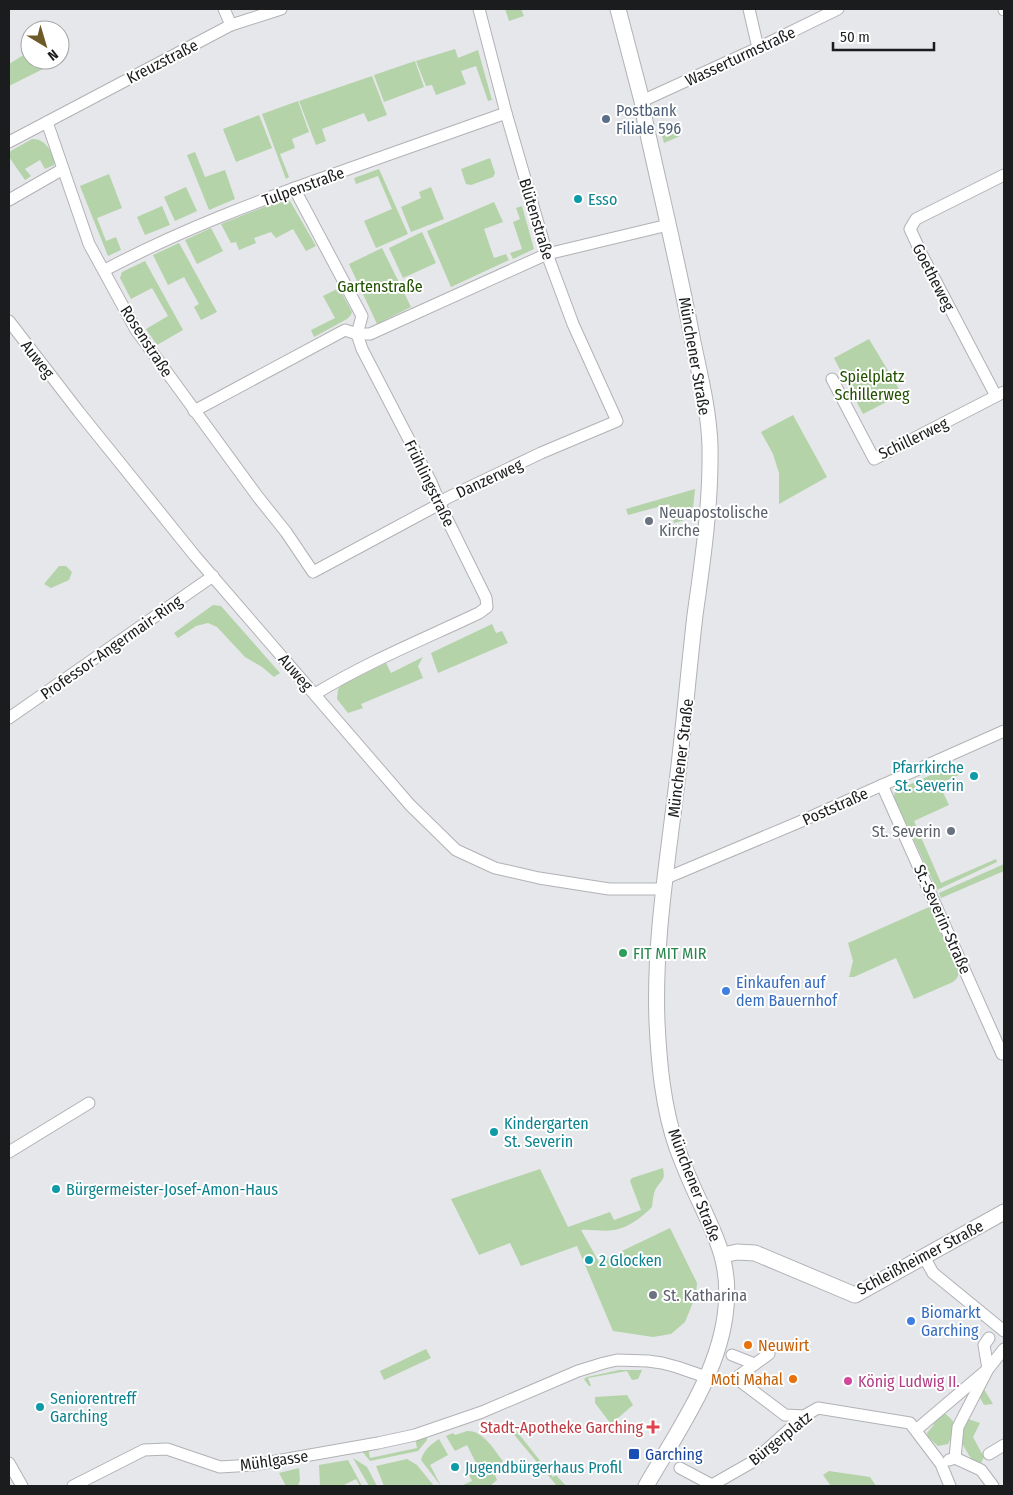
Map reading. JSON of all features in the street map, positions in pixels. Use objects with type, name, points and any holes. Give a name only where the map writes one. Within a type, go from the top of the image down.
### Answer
[{"type":"street","points":[[224,9],[231,25]]},
{"type":"street","name":"Kreuzstraße","points":[[47,122],[231,25],[281,9]]},
{"type":"street","name":"Blütenstraße","points":[[479,9],[506,113],[547,254],[573,324],[618,420]]},
{"type":"street","name":"Münchener Straße","points":[[618,9],[642,101],[687,307],[705,403],[710,444],[709,502],[664,884],[657,961],[657,1010],[661,1078],[676,1143],[691,1183],[723,1255],[727,1290],[725,1318],[719,1342],[706,1377],[682,1424],[646,1486]]},
{"type":"street","points":[[749,9],[758,48]]},
{"type":"street","name":"Wasserturmstraße","points":[[642,101],[838,9]]},
{"type":"street","name":"Tulpenstraße","points":[[105,270],[146,249],[207,222],[294,188],[506,113]]},
{"type":"street","points":[[9,142],[47,122]]},
{"type":"street","name":"Rosenstraße","points":[[47,122],[89,244],[105,270],[136,330],[258,498],[286,532],[313,572]]},
{"type":"street","points":[[9,200],[63,169]]},
{"type":"street","name":"Goetheweg","points":[[1000,394],[922,255],[910,229],[916,219],[1004,175]]},
{"type":"street","name":"Frühlingstraße","points":[[294,188],[362,316],[357,334],[362,349],[431,482],[486,598],[487,607],[479,613],[315,694]]},
{"type":"street","points":[[194,411],[345,330],[357,334],[370,334],[547,254],[668,225]]},
{"type":"street","name":"Auweg","points":[[9,321],[79,412],[195,556],[410,805],[456,850],[495,868],[540,878],[609,888],[664,884]]},
{"type":"street","name":"Schillerweg","points":[[832,379],[874,459],[1000,394]]},
{"type":"street","name":"Danzerweg","points":[[313,572],[447,498],[541,453],[618,420]]},
{"type":"street","name":"Professor-Angermair-Ring","points":[[9,718],[213,576]]},
{"type":"street","name":"Poststraße","points":[[664,884],[1004,731]]},
{"type":"street","name":"St.-Severin-Straße","points":[[882,785],[1002,1054]]},
{"type":"street","points":[[9,1152],[89,1103]]},
{"type":"street","name":"Schleißheimer Straße","points":[[723,1255],[737,1252],[755,1253],[855,1295],[1004,1212]]},
{"type":"street","points":[[924,1257],[934,1273],[1004,1331]]},
{"type":"street","points":[[955,1458],[958,1427],[988,1369],[984,1345],[989,1338]]},
{"type":"street","points":[[916,1430],[988,1369],[1004,1349]]},
{"type":"street","points":[[770,1354],[736,1378],[785,1414],[804,1416]]},
{"type":"street","points":[[732,1355],[755,1364]]},
{"type":"street","name":"Mühlgasse","points":[[73,1486],[144,1450],[167,1448],[220,1467],[253,1465],[415,1435],[482,1412],[578,1372],[617,1360],[662,1363],[677,1366],[706,1377]]},
{"type":"street","name":"Bürgerplatz","points":[[680,1468],[712,1485],[754,1461],[804,1416],[818,1408],[910,1423],[941,1464],[950,1486]]},
{"type":"street","points":[[941,1464],[955,1458],[985,1462],[1004,1445]]},
{"type":"street","points":[[985,1462],[993,1486]]},
{"type":"street","points":[[9,1463],[22,1486]]},
{"type":"green space","points":[[505,9],[521,9],[524,16],[509,21]]},
{"type":"green space","points":[[455,49],[458,58],[478,50],[492,100],[488,101],[476,66],[461,71],[466,84],[436,95],[432,85],[426,86],[416,61]]},
{"type":"green space","points":[[20,57],[20,70],[41,70],[9,86],[9,64]]},
{"type":"green space","points":[[415,61],[424,87],[384,102],[374,75]]},
{"type":"green space","points":[[372,76],[387,115],[368,122],[364,113],[322,129],[326,141],[316,145],[299,101]]},
{"type":"green space","points":[[298,101],[309,132],[292,139],[295,148],[280,154],[289,177],[286,179],[262,114]]},
{"type":"green space","points":[[259,115],[272,148],[236,162],[223,129]]},
{"type":"green space","points":[[674,123],[680,136],[664,143],[660,128]]},
{"type":"green space","points":[[32,139],[37,139],[44,143],[56,161],[54,165],[45,169],[40,160],[25,169],[31,176],[25,180],[9,157],[9,152]]},
{"type":"green space","points":[[195,152],[205,177],[225,170],[235,199],[209,210],[187,155]]},
{"type":"green space","points":[[490,158],[495,173],[493,177],[471,185],[466,184],[461,169]]},
{"type":"green space","points":[[379,169],[408,234],[376,248],[364,221],[392,209],[378,176],[356,184],[354,178]]},
{"type":"green space","points":[[109,174],[122,208],[97,218],[106,241],[116,237],[121,250],[108,256],[80,186]]},
{"type":"green space","points":[[186,187],[197,211],[175,221],[164,197]]},
{"type":"green space","points":[[431,187],[444,219],[411,232],[401,207],[421,198],[419,192]]},
{"type":"green space","points":[[284,199],[290,201],[316,246],[306,251],[293,229],[276,238],[271,232],[254,238],[256,243],[239,250],[236,242],[231,243],[221,224]]},
{"type":"green space","points":[[494,202],[503,222],[484,229],[494,258],[506,254],[509,260],[451,287],[427,231]]},
{"type":"green space","points":[[162,206],[170,225],[145,235],[137,217]]},
{"type":"green space","points":[[522,206],[534,249],[513,259],[510,253],[522,249],[513,222],[520,219],[516,208]]},
{"type":"green space","points":[[211,228],[223,251],[197,264],[185,240]]},
{"type":"green space","points":[[422,232],[436,263],[403,278],[389,248]]},
{"type":"green space","points":[[179,243],[217,312],[201,320],[194,307],[199,304],[184,277],[168,285],[153,255]]},
{"type":"green space","name":"Gartenstraße","points":[[382,248],[411,307],[377,324],[349,264]]},
{"type":"green space","points":[[145,261],[183,330],[157,345],[146,329],[168,316],[152,288],[131,299],[120,278],[122,272]]},
{"type":"green space","points":[[339,288],[352,312],[351,315],[314,337],[311,330],[335,318],[323,296]]},
{"type":"green space","name":"Spielplatz Schillerweg","points":[[869,339],[902,394],[863,414],[834,358]]},
{"type":"green space","points":[[793,415],[827,477],[779,504],[779,473],[773,454],[761,432]]},
{"type":"green space","points":[[695,489],[692,518],[674,523],[669,504],[628,515],[626,509]]},
{"type":"green space","points":[[59,566],[66,566],[72,572],[69,580],[51,588],[44,584]]},
{"type":"green space","points":[[213,605],[221,606],[280,673],[274,677],[245,657],[217,627],[208,623],[196,626],[178,638],[174,633]]},
{"type":"green space","points":[[492,624],[496,633],[502,631],[508,643],[438,673],[431,653]]},
{"type":"green space","points":[[423,657],[418,666],[423,678],[361,704],[363,708],[348,713],[337,699],[338,689],[342,685],[386,663],[391,673]]},
{"type":"green space","points":[[958,763],[963,773],[939,784],[949,805],[914,821],[941,883],[996,859],[997,862],[937,890],[894,797],[895,791]]},
{"type":"green space","points":[[1004,864],[1004,871],[941,898],[939,893]]},
{"type":"green space","points":[[929,907],[959,973],[953,982],[914,999],[896,958],[854,977],[849,977],[853,961],[848,943]]},
{"type":"green space","points":[[663,1168],[664,1177],[655,1191],[652,1207],[639,1218],[624,1227],[614,1230],[581,1230],[599,1262],[670,1228],[697,1283],[696,1295],[685,1322],[671,1334],[653,1337],[613,1331],[577,1246],[521,1266],[510,1243],[479,1255],[451,1199],[540,1169],[568,1227],[610,1212],[614,1220],[641,1210],[630,1181],[632,1178]]},
{"type":"green space","points":[[426,1349],[431,1358],[384,1380],[380,1371]]},
{"type":"green space","points":[[619,1370],[642,1370],[638,1379],[632,1380],[627,1371],[588,1378],[591,1386],[584,1379],[587,1377]]},
{"type":"green space","points":[[982,1386],[993,1404],[984,1405],[978,1394]]},
{"type":"green space","points":[[627,1395],[633,1405],[611,1424],[595,1403],[595,1397]]},
{"type":"green space","points":[[944,1413],[952,1420],[955,1427],[948,1444],[938,1446],[928,1437],[927,1433],[933,1426],[936,1418]]},
{"type":"green space","points":[[968,1419],[980,1423],[973,1437],[981,1452],[985,1455],[980,1465],[970,1457],[961,1438]]},
{"type":"green space","points":[[514,1428],[553,1477],[556,1475],[566,1486],[557,1486],[511,1431]]},
{"type":"green space","points":[[467,1431],[483,1437],[503,1461],[493,1470],[497,1480],[490,1486],[461,1486],[472,1481],[469,1475],[479,1469],[467,1445],[455,1451],[446,1436]]},
{"type":"green space","points":[[427,1436],[427,1440],[418,1451],[370,1461],[361,1450],[368,1448],[370,1458],[417,1448],[415,1438]]},
{"type":"green space","points":[[439,1439],[448,1455],[430,1465],[441,1486],[421,1460],[428,1448]]},
{"type":"green space","points":[[353,1458],[367,1467],[377,1486],[369,1486]]},
{"type":"green space","points":[[407,1459],[417,1465],[434,1486],[384,1486],[376,1466]]},
{"type":"green space","points":[[348,1460],[362,1486],[360,1486],[356,1479],[342,1486],[320,1486],[319,1465]]},
{"type":"green space","points":[[299,1468],[300,1480],[298,1486],[286,1486],[279,1473]]},
{"type":"green space","points":[[829,1471],[870,1477],[876,1486],[831,1486],[823,1475]]},
{"type":"place","name":"Postbank Filiale 596","points":[[606,119]]},
{"type":"place","name":"Esso","points":[[578,199]]},
{"type":"place","name":"Neuapostolische Kirche","points":[[649,521]]},
{"type":"place","name":"Pfarrkirche St. Severin","points":[[974,776]]},
{"type":"place","name":"St. Severin","points":[[951,831]]},
{"type":"place","name":"FIT MIT MIR","points":[[623,953]]},
{"type":"place","name":"Einkaufen auf dem Bauernhof","points":[[726,991]]},
{"type":"place","name":"Kindergarten St. Severin","points":[[494,1132]]},
{"type":"place","name":"Bürgermeister-Josef-Amon-Haus","points":[[56,1189]]},
{"type":"place","name":"2 Glocken","points":[[589,1260]]},
{"type":"place","name":"St. Katharina","points":[[653,1295]]},
{"type":"place","name":"Biomarkt Garching","points":[[911,1321]]},
{"type":"place","name":"Neuwirt","points":[[748,1345]]},
{"type":"place","name":"Moti Mahal","points":[[793,1379]]},
{"type":"place","name":"König Ludwig II.","points":[[848,1381]]},
{"type":"place","name":"Seniorentreff Garching","points":[[40,1407]]},
{"type":"place","name":"Stadt-Apotheke Garching","points":[[653,1427]]},
{"type":"place","name":"Garching","points":[[634,1454]]},
{"type":"place","name":"Jugendbürgerhaus Profil","points":[[455,1467]]}]
